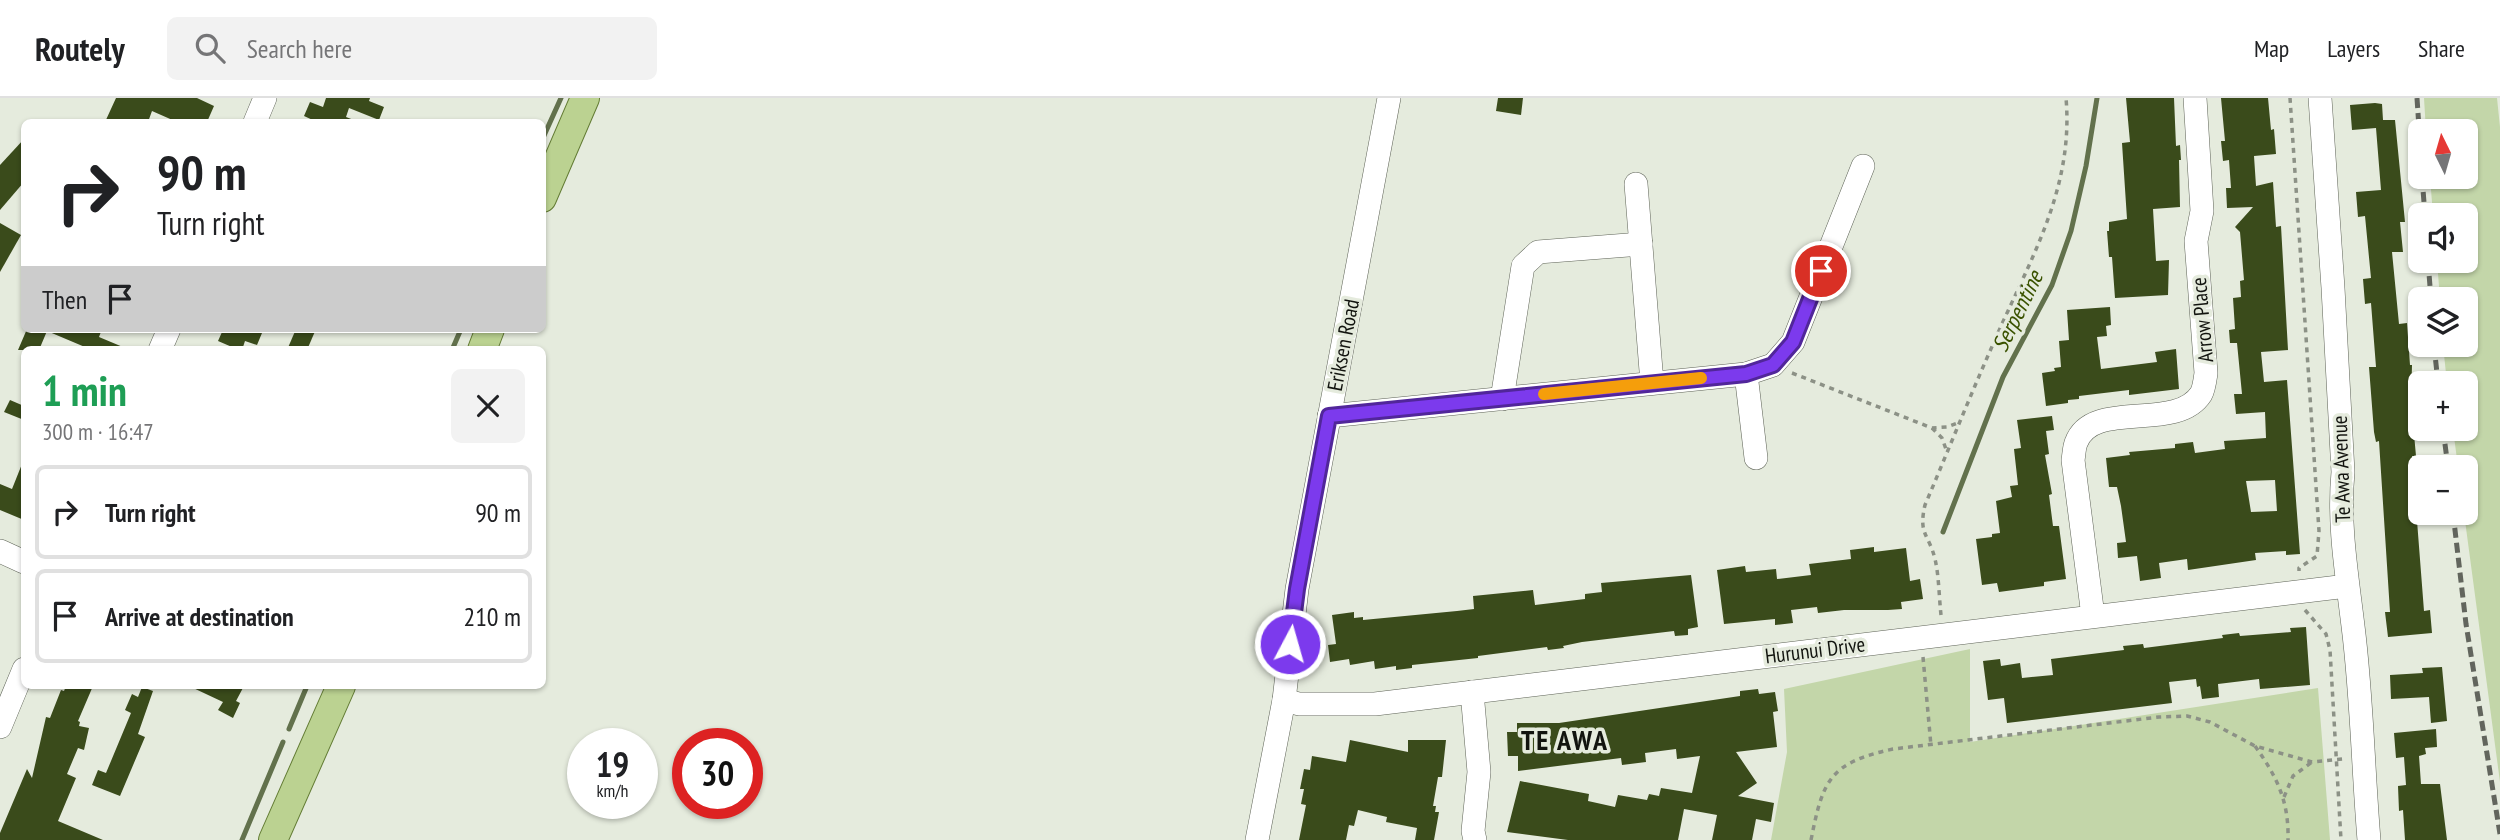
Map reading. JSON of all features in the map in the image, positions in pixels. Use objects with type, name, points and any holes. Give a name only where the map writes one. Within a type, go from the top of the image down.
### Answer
[{"type":"main road","points":[[546,189],[585,98]]},
{"type":"main road","points":[[273,840],[340,689]]},
{"type":"street","points":[[256,119],[265,98]]},
{"type":"street","name":"Eriksen Road","points":[[1257,840],[1284,700],[1297,589],[1389,98]]},
{"type":"street","name":"Arrow Place","points":[[2094,616],[2073,460],[2076,443],[2083,431],[2109,419],[2171,413],[2188,406],[2201,394],[2206,373],[2196,241],[2202,211],[2195,98]]},
{"type":"street","name":"Te Awa Avenue","points":[[2320,98],[2343,472],[2340,500],[2353,627],[2369,840]]},
{"type":"street","points":[[1329,416],[1746,374],[1773,365],[1793,342],[1863,166]]},
{"type":"street","points":[[1636,184],[1652,383]]},
{"type":"street","points":[[1502,399],[1523,266],[1538,253],[1641,244]]},
{"type":"street","points":[[1746,374],[1756,458]]},
{"type":"street","points":[[0,551],[21,561]]},
{"type":"street","name":"Hurunui Drive","points":[[1284,700],[1299,704],[1341,706],[1472,692],[2347,586]]},
{"type":"street","points":[[0,727],[21,676]]},
{"type":"street","points":[[1472,692],[1479,772],[1473,831],[1475,840]]},
{"type":"path","points":[[1931,746],[1935,557],[1924,537],[1921,522],[1925,505],[1947,452],[1994,340],[2041,240],[2056,197],[2067,146],[2066,98]]},
{"type":"path","points":[[2290,98],[2319,545],[2317,556],[2299,568],[2305,612],[2326,634],[2330,650],[2341,840]]},
{"type":"path","points":[[1773,365],[1933,428],[1960,422]]},
{"type":"path","points":[[1933,428],[1942,438],[1947,452]]},
{"type":"path","points":[[1811,840],[1819,801],[1826,783],[1839,771],[1872,754],[1893,749],[2187,716],[2210,722],[2255,746],[2312,762],[2363,758]]},
{"type":"path","points":[[2255,746],[2272,771],[2284,797],[2288,840]]},
{"type":"path","points":[[2284,797],[2293,776],[2312,762]]},
{"type":"green space","points":[[2424,98],[2497,98],[2500,127],[2500,782],[2466,525],[2478,525],[2478,455],[2456,455],[2455,441],[2478,441],[2478,371],[2446,371],[2444,357],[2478,357],[2478,287],[2439,287],[2438,273],[2478,273],[2478,203],[2432,203],[2431,189],[2478,189],[2478,119],[2425,119]]},
{"type":"green space","points":[[1970,649],[1970,742],[2318,688],[2330,840],[1771,840],[1787,752],[1784,689]]},
{"type":"building","points":[[116,98],[197,98],[214,106],[208,119],[170,119],[152,111],[149,119],[106,119]]},
{"type":"building","points":[[326,98],[370,98],[369,101],[384,107],[379,119],[349,108],[346,117],[351,119],[310,119],[304,116],[310,102],[323,107]]},
{"type":"building","points":[[1498,98],[1523,98],[1521,115],[1496,111]]},
{"type":"building","points":[[2126,98],[2174,98],[2176,146],[2180,145],[2181,160],[2180,207],[2153,209],[2156,261],[2169,260],[2168,295],[2115,298],[2107,231],[2109,222],[2127,219],[2122,143],[2130,142]]},
{"type":"building","points":[[2221,98],[2268,98],[2276,154],[2254,156],[2256,186],[2273,182],[2276,227],[2281,226],[2288,350],[2261,352],[2264,382],[2287,380],[2300,554],[2286,555],[2286,551],[2255,553],[2256,560],[2188,570],[2187,559],[2159,563],[2161,578],[2140,581],[2137,556],[2118,558],[2117,543],[2126,542],[2117,487],[2109,487],[2106,458],[2130,455],[2129,452],[2175,448],[2175,444],[2193,442],[2195,453],[2225,449],[2224,441],[2266,438],[2265,412],[2236,414],[2234,394],[2242,394],[2237,343],[2230,343],[2229,330],[2235,329],[2233,298],[2241,297],[2240,281],[2244,280],[2240,232],[2235,227],[2253,207],[2227,208],[2226,188],[2231,188],[2229,160],[2223,161],[2221,141],[2225,141]],"holes":[[[2275,480],[2277,511],[2251,512],[2246,481]]]},
{"type":"building","points":[[2382,104],[2383,120],[2395,120],[2405,222],[2400,222],[2403,252],[2392,252],[2399,324],[2407,323],[2408,357],[2412,365],[2412,371],[2408,371],[2408,441],[2415,441],[2416,455],[2408,455],[2408,525],[2417,525],[2424,611],[2430,610],[2432,633],[2388,637],[2385,612],[2390,612],[2379,441],[2376,442],[2374,432],[2369,367],[2376,367],[2371,303],[2365,304],[2363,279],[2371,278],[2365,216],[2358,217],[2356,192],[2381,190],[2376,128],[2352,130],[2350,105]]},
{"type":"building","points":[[21,142],[21,186],[0,210],[0,165]]},
{"type":"building","points":[[0,223],[21,235],[0,272]]},
{"type":"building","points":[[2110,307],[2111,325],[2106,326],[2107,336],[2097,337],[2101,369],[2157,362],[2155,352],[2176,349],[2179,389],[2129,395],[2129,390],[2079,396],[2079,399],[2068,400],[2068,403],[2046,406],[2042,373],[2061,367],[2059,341],[2069,340],[2067,310]]},
{"type":"building","points":[[25,333],[46,333],[41,346],[21,346],[21,350],[18,350]]},
{"type":"building","points":[[52,333],[100,333],[99,337],[120,346],[83,346]]},
{"type":"building","points":[[222,333],[262,333],[257,345],[245,341],[243,346],[230,346],[218,341]]},
{"type":"building","points":[[294,333],[314,333],[309,346],[289,346]]},
{"type":"building","points":[[10,400],[21,405],[21,419],[4,412]]},
{"type":"building","points":[[2052,416],[2054,430],[2046,431],[2049,454],[2045,455],[2052,494],[2049,495],[2053,526],[2059,526],[2066,579],[2044,582],[2044,586],[1999,592],[1997,583],[1982,585],[1976,539],[2000,533],[1996,501],[2012,497],[2010,486],[2018,485],[2014,449],[2021,448],[2017,420]]},
{"type":"building","points":[[21,466],[21,519],[0,510],[0,484],[12,489]]},
{"type":"building","points":[[1874,547],[1874,552],[1906,548],[1910,581],[1920,579],[1923,599],[1901,602],[1902,609],[1818,613],[1817,607],[1791,610],[1793,623],[1775,625],[1775,619],[1724,624],[1717,570],[1745,566],[1746,572],[1776,569],[1777,579],[1811,575],[1809,564],[1851,559],[1850,550]]},
{"type":"building","points":[[1691,575],[1698,627],[1688,629],[1688,635],[1675,636],[1674,631],[1582,642],[1563,646],[1564,648],[1548,650],[1547,647],[1478,656],[1412,665],[1412,668],[1396,670],[1396,666],[1375,669],[1374,661],[1350,665],[1349,659],[1330,662],[1328,645],[1336,644],[1332,615],[1354,612],[1354,618],[1363,617],[1363,620],[1474,609],[1473,596],[1533,590],[1535,605],[1585,599],[1585,594],[1602,592],[1601,583]]},
{"type":"building","points":[[2306,627],[2310,685],[2260,689],[2259,679],[2218,684],[2219,697],[2202,699],[2196,679],[2169,682],[2172,703],[2007,723],[2004,698],[1988,700],[1983,661],[2000,659],[2001,666],[2020,663],[2022,678],[2053,675],[2051,659],[2124,650],[2123,646],[2143,644],[2144,648],[2223,638],[2222,635],[2239,633],[2240,636],[2291,632],[2290,628]]},
{"type":"building","points":[[2442,667],[2447,721],[2431,723],[2429,697],[2391,699],[2390,675],[2423,673],[2422,668]]},
{"type":"building","points":[[92,689],[78,721],[79,726],[89,728],[84,750],[78,748],[67,774],[76,778],[58,821],[103,840],[0,840],[0,833],[27,769],[32,778],[46,717],[50,718],[61,690]]},
{"type":"building","points":[[141,689],[153,691],[138,734],[145,737],[120,796],[92,785],[98,770],[106,773],[131,713],[125,710],[132,694],[138,697]]},
{"type":"building","points":[[195,689],[242,689],[236,701],[240,703],[233,718],[218,710],[223,702]]},
{"type":"building","points":[[1758,689],[1759,694],[1775,692],[1778,711],[1773,712],[1777,747],[1736,752],[1757,783],[1738,796],[1774,803],[1771,822],[1756,819],[1752,840],[1712,840],[1717,815],[1684,809],[1678,840],[1568,840],[1507,832],[1520,781],[1589,794],[1588,801],[1615,807],[1618,795],[1647,800],[1649,794],[1659,796],[1661,788],[1692,793],[1700,756],[1677,759],[1676,749],[1645,753],[1646,762],[1622,765],[1621,758],[1518,771],[1518,756],[1508,756],[1507,732],[1517,732],[1517,723],[1559,723],[1740,696],[1740,691]]},
{"type":"building","points":[[2436,729],[2437,747],[2425,748],[2426,754],[2419,756],[2421,784],[2440,784],[2447,840],[2405,840],[2403,810],[2399,811],[2398,786],[2406,785],[2404,757],[2396,758],[2394,733]]},
{"type":"building","points":[[1350,740],[1408,752],[1408,740],[1446,740],[1442,777],[1438,777],[1433,806],[1436,806],[1435,812],[1439,812],[1434,840],[1415,840],[1417,828],[1386,822],[1387,817],[1358,810],[1354,826],[1349,825],[1346,840],[1299,840],[1306,805],[1301,804],[1304,789],[1300,789],[1304,769],[1310,770],[1312,756],[1346,762]]},
{"type":"waterway","points":[[546,131],[561,98]]},
{"type":"waterway","name":"Serpentine","points":[[1943,532],[2003,377],[2052,285],[2071,231],[2086,166],[2097,98]]},
{"type":"waterway","points":[[454,346],[459,333]]},
{"type":"waterway","points":[[289,729],[306,689]]},
{"type":"waterway","points":[[242,840],[283,742]]},
{"type":"railway","points":[[2417,98],[2418,119]]},
{"type":"railway","points":[[2423,189],[2424,203]]},
{"type":"railway","points":[[2429,273],[2430,287]]},
{"type":"railway","points":[[2435,357],[2437,371]]},
{"type":"railway","points":[[2445,441],[2446,455]]},
{"type":"railway","points":[[2454,525],[2466,624],[2500,834]]},
{"type":"slow traffic","points":[[1544,394],[1701,378]]},
{"type":"district","name":"TE AWA","points":[[1565,739]]},
{"type":"route","points":[[1290,644],[1297,589],[1329,416],[1746,374],[1773,365],[1793,342],[1821,271]]}]
